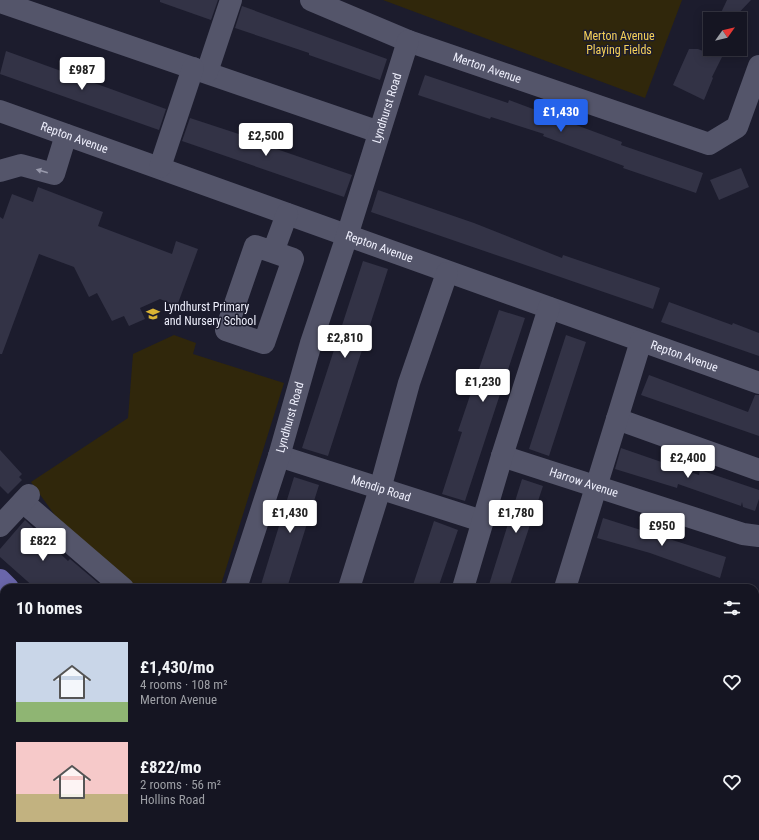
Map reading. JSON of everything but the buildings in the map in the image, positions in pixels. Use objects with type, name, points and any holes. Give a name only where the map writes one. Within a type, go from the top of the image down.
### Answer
[{"type":"street","points":[[160,167],[231,0]]},
{"type":"street","name":"Merton Avenue","points":[[311,0],[408,41],[709,144],[737,127],[759,66]]},
{"type":"street","points":[[2,4],[379,132]]},
{"type":"street","name":"Lyndhurst Road","points":[[237,584],[279,456],[310,343],[347,236],[408,41]]},
{"type":"street","name":"Repton Avenue","points":[[0,111],[160,167],[347,236],[759,383]]},
{"type":"street","points":[[0,171],[21,165],[54,174],[66,135]]},
{"type":"street","points":[[273,252],[286,214]]},
{"type":"street","points":[[349,584],[380,489],[409,383],[447,272]]},
{"type":"street","points":[[464,584],[482,521],[549,308]]},
{"type":"street","points":[[566,584],[641,341]]},
{"type":"street","points":[[617,419],[759,470]]},
{"type":"street","name":"Mendip Road","points":[[279,456],[482,521]]},
{"type":"street","name":"Harrow Avenue","points":[[502,456],[743,534],[759,536]]},
{"type":"street","points":[[0,526],[26,498],[119,584]]},
{"type":"green space","name":"Merton Avenue Playing Fields","points":[[383,0],[682,0],[645,98]]},
{"type":"green space","points":[[174,335],[196,343],[193,354],[284,383],[221,584],[127,584],[69,535],[31,482],[128,418],[133,354]]},
{"type":"place","name":"Lyndhurst Primary and Nursery School","points":[[153,314]]}]
